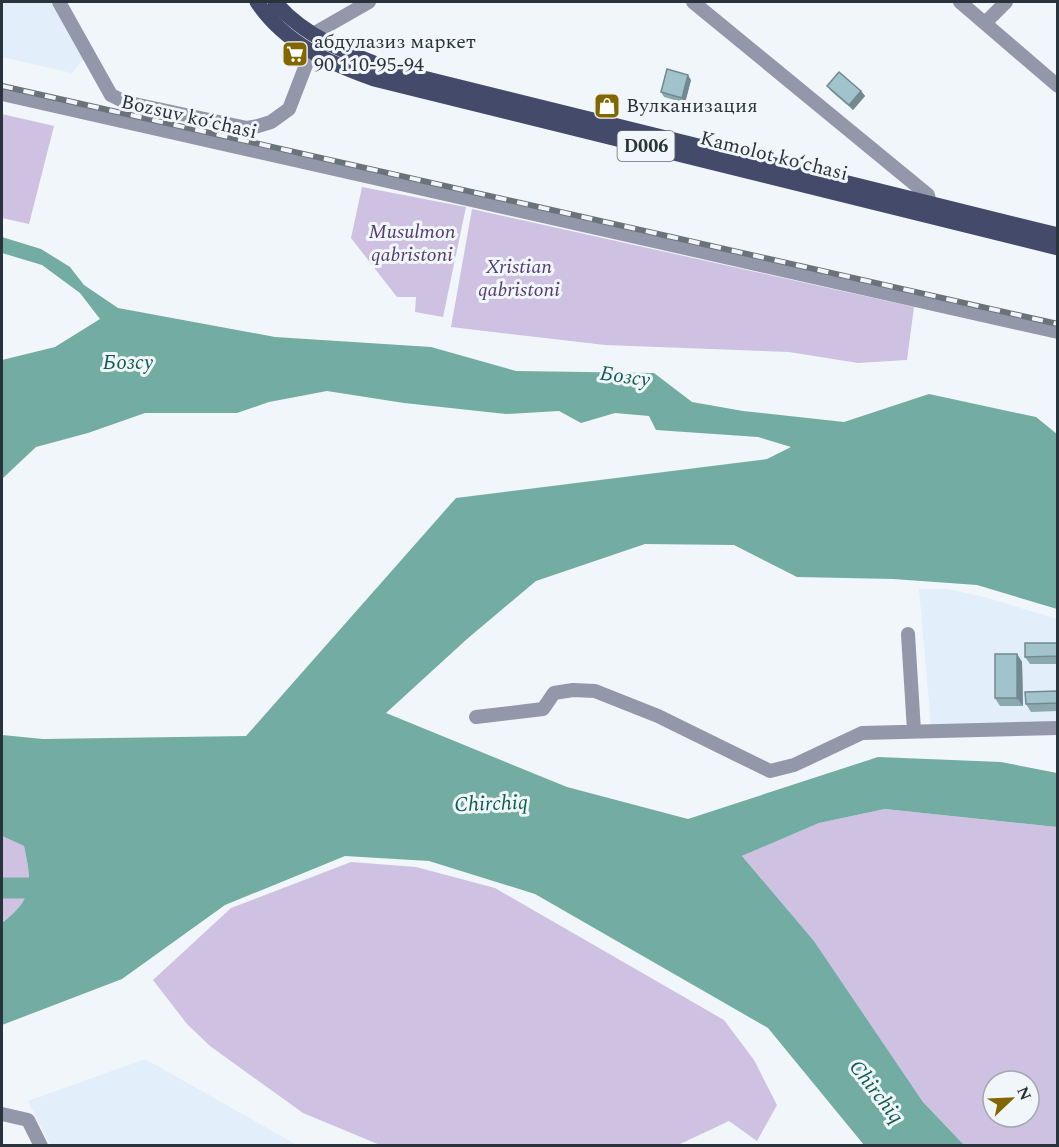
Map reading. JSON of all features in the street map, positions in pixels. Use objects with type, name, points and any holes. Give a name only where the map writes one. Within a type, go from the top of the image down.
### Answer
[{"type":"main road","name":"Kamolot ko‘chasi","points":[[258,2],[282,31],[311,52],[374,79],[1058,248]]},
{"type":"main road","name":"D006","points":[[275,2],[291,18],[313,34],[341,50],[395,71],[1058,235]]},
{"type":"street","points":[[59,2],[111,95],[124,102],[247,128],[271,122],[289,109],[311,52]]},
{"type":"street","points":[[313,34],[369,2]]},
{"type":"street","points":[[693,2],[928,195],[930,204]]},
{"type":"street","points":[[960,2],[1058,86]]},
{"type":"street","points":[[985,24],[1006,2]]},
{"type":"street","name":"Bozsuv ko‘chasi","points":[[2,94],[788,269],[1058,332]]},
{"type":"street","points":[[908,634],[914,731]]},
{"type":"street","points":[[476,717],[543,709],[554,693],[573,690],[595,692],[658,716],[771,771],[794,765],[862,734],[1058,728]]},
{"type":"street","points":[[2,1114],[28,1120],[41,1146]]},
{"type":"shaded area","points":[[2,2],[56,2],[85,57],[72,73],[2,57]]},
{"type":"shaded area","points":[[919,589],[947,589],[984,597],[1057,619],[1057,734],[969,731],[931,724]]},
{"type":"shaded area","points":[[145,1059],[297,1145],[50,1145],[28,1101]]},
{"type":"green space","points":[[2,114],[54,126],[29,224],[2,218]]},
{"type":"green space","name":"Musulmon qabristoni","points":[[362,187],[466,207],[443,317],[415,312],[416,297],[397,297],[351,238]]},
{"type":"green space","name":"Xristian qabristoni","points":[[472,209],[914,307],[907,360],[858,363],[789,352],[605,345],[451,327]]},
{"type":"green space","points":[[885,809],[1057,827],[1057,1145],[964,1145],[923,1102],[814,941],[742,856],[819,823]]},
{"type":"green space","points":[[2,836],[24,846],[29,880],[25,898],[20,906],[2,923]]},
{"type":"green space","points":[[351,862],[416,867],[495,888],[724,1020],[754,1060],[777,1105],[757,1141],[729,1121],[678,1145],[380,1145],[303,1113],[210,1046],[187,1024],[153,980],[231,908]]},
{"type":"water","name":"Бозсу","points":[[2,237],[41,249],[70,267],[84,285],[118,308],[275,337],[431,347],[516,371],[654,373],[692,402],[743,411],[844,422],[929,394],[1036,417],[1057,434],[1057,609],[977,585],[893,579],[797,577],[734,545],[645,544],[536,581],[467,639],[386,713],[567,787],[688,819],[878,757],[1001,762],[1057,773],[1057,827],[885,809],[819,823],[742,856],[814,941],[923,1102],[964,1145],[864,1145],[768,1028],[535,894],[429,861],[345,856],[225,905],[122,979],[2,1025],[2,923],[20,906],[25,898],[29,880],[24,846],[2,836],[2,735],[43,739],[246,736],[456,498],[767,459],[791,447],[758,437],[656,430],[649,416],[615,413],[581,423],[559,411],[506,414],[404,403],[327,391],[269,402],[237,413],[145,413],[88,433],[36,447],[2,479],[2,360],[55,347],[100,319],[80,293],[42,265],[2,253]]},
{"type":"building","points":[[667,69],[688,75],[682,98],[661,92]]},
{"type":"building","points":[[839,72],[861,91],[849,105],[827,86]]},
{"type":"building","points":[[1025,643],[1058,643],[1058,656],[1025,657]]},
{"type":"building","points":[[995,654],[1017,654],[1017,698],[995,698]]},
{"type":"building","points":[[1058,691],[1058,703],[1026,704],[1025,692]]},
{"type":"waterway","name":"Chirchiq","points":[[2,888],[57,888]]},
{"type":"railway","points":[[2,86],[1058,324]]},
{"type":"place","name":"абдулазиз маркет 90 110-95-94","points":[[295,54]]},
{"type":"place","name":"Вулканизация","points":[[607,106]]}]
